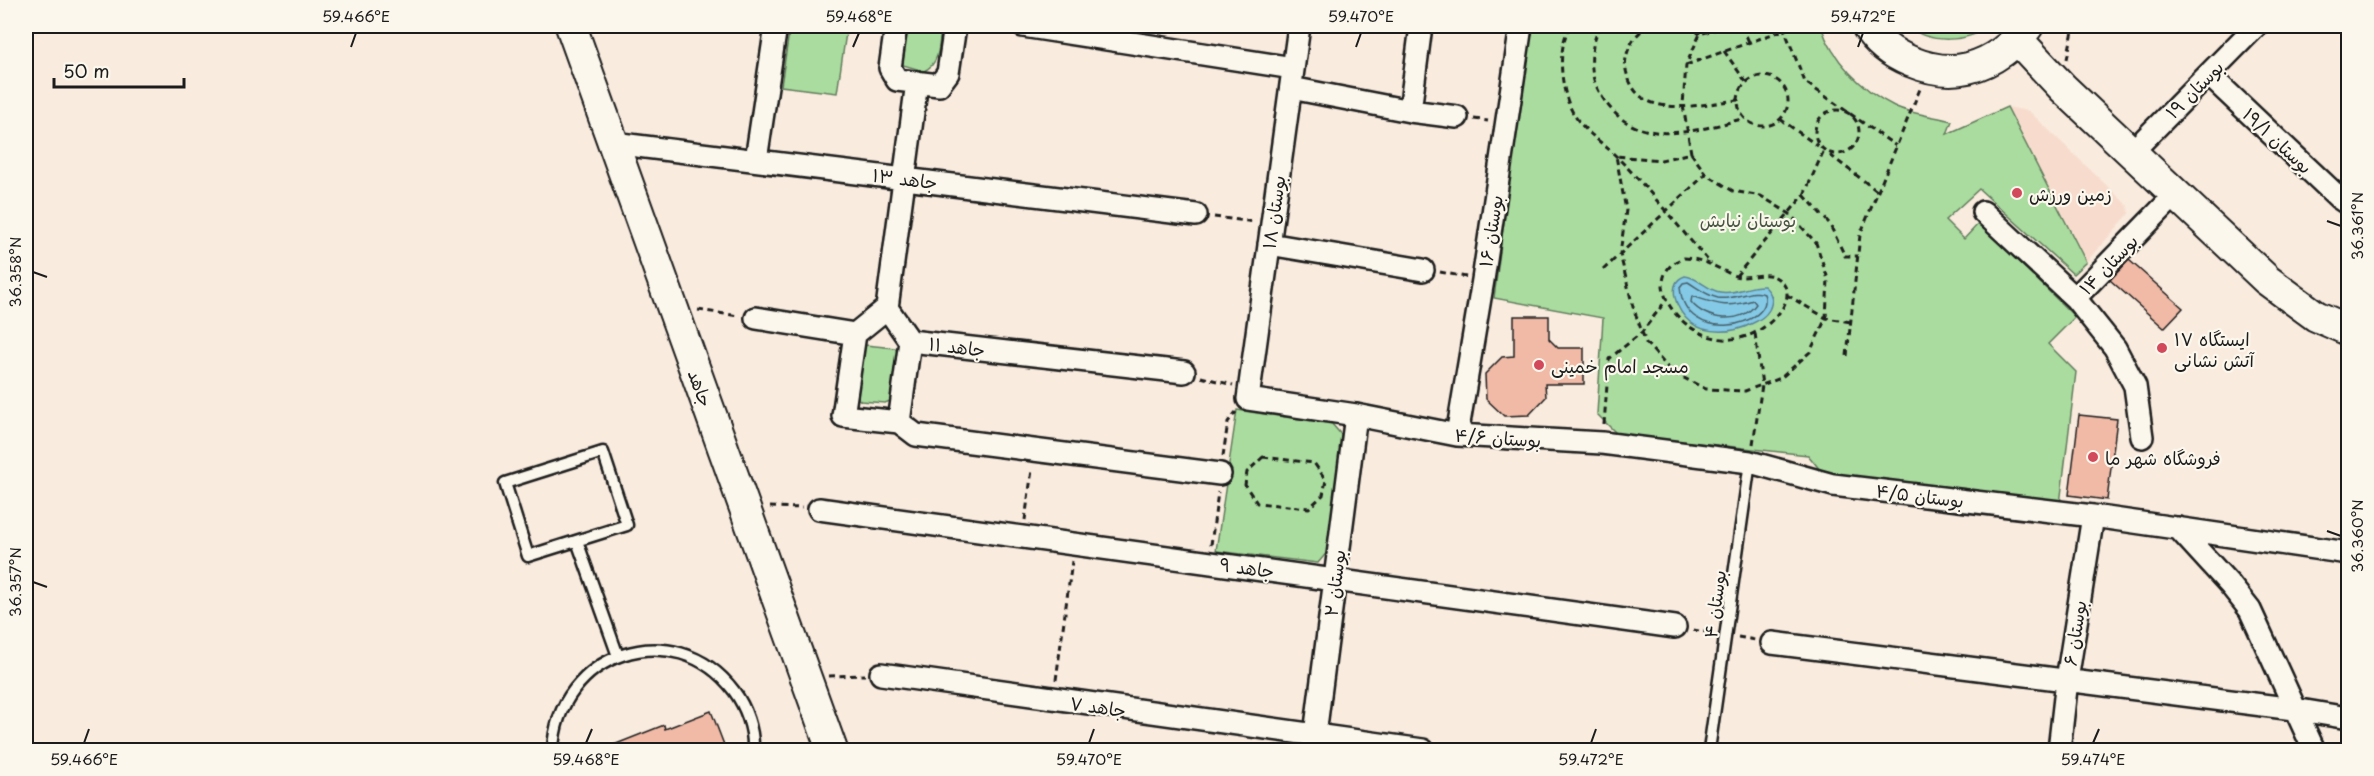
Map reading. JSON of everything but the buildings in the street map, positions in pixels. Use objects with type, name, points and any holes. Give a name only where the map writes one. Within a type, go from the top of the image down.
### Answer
[{"type":"main road","name":"جاهد","points":[[571,26],[832,750]]},
{"type":"main road","points":[[1867,26],[1895,55],[1930,68],[1968,68],[2002,53],[2023,32],[2063,88],[2266,280],[2316,316],[2349,330]]},
{"type":"street","points":[[756,160],[776,26]]},
{"type":"street","points":[[896,26],[890,68],[897,80],[939,85],[948,73],[955,26]]},
{"type":"street","points":[[1023,26],[1292,78],[1410,111],[1457,117]]},
{"type":"street","name":"بوستان ۱۸","points":[[1249,394],[1299,26]]},
{"type":"street","points":[[1410,111],[1421,26]]},
{"type":"street","name":"بوستان ۱۶","points":[[1457,435],[1521,26]]},
{"type":"street","name":"بوستان ۱۹","points":[[2132,152],[2256,26]]},
{"type":"street","name":"بوستان ۱۹/۱","points":[[2209,75],[2339,198],[2349,204]]},
{"type":"street","points":[[917,82],[887,308],[855,334],[843,416],[899,422],[916,435],[1220,474]]},
{"type":"street","name":"جاهد ۱۳","points":[[613,143],[1196,214]]},
{"type":"street","name":"بوستان ۱۴","points":[[2142,437],[2135,386],[2115,348],[2075,298],[2176,194]]},
{"type":"street","points":[[1983,212],[2075,298]]},
{"type":"street","points":[[1270,234],[1424,270]]},
{"type":"street","name":"جاهد ۱۱","points":[[887,308],[910,341],[1184,372]]},
{"type":"street","points":[[756,318],[855,334]]},
{"type":"street","points":[[899,422],[910,341]]},
{"type":"street","name":"بوستان ۴/۶","points":[[1249,394],[1457,435],[1602,443],[1750,462]]},
{"type":"street","name":"بوستان ۲","points":[[1314,743],[1356,415]]},
{"type":"street","name":"بوستان ۴/۵","points":[[1750,462],[1833,485],[2093,516],[2349,553]]},
{"type":"street","name":"جاهد ۹","points":[[819,509],[1674,627]]},
{"type":"street","name":"بوستان ۶","points":[[2059,750],[2067,680],[2093,516]]},
{"type":"street","points":[[2178,528],[2250,610],[2314,750]]},
{"type":"street","points":[[1772,643],[2294,709],[2349,718]]},
{"type":"street","name":"جاهد ۷","points":[[881,674],[1054,699],[1314,743],[1423,750]]},
{"type":"lane","points":[[603,452],[627,525],[577,541],[528,556],[504,483],[603,452]]},
{"type":"lane","name":"بوستان ۴","points":[[1709,750],[1750,462]]},
{"type":"lane","points":[[577,541],[618,656]]},
{"type":"lane","points":[[554,750],[556,725],[565,702],[584,677],[618,656],[640,650],[664,650],[687,655],[708,665],[726,680],[740,699],[749,720],[754,748]]},
{"type":"path","points":[[1570,26],[1566,32],[1561,68],[1569,103],[1588,133],[1616,156],[1713,266]]},
{"type":"path","points":[[1601,26],[1592,53],[1593,77],[1602,100],[1618,118],[1639,130],[1663,134],[1745,118]]},
{"type":"path","points":[[1650,26],[1635,36],[1628,48],[1625,62],[1627,76],[1633,89],[1643,99],[1669,108],[1738,100]]},
{"type":"path","points":[[1688,26],[1700,34],[1726,26]]},
{"type":"path","points":[[1707,32],[1708,26]]},
{"type":"path","points":[[1742,26],[1749,42]]},
{"type":"path","points":[[1686,65],[1784,27],[1795,26]]},
{"type":"path","points":[[1784,27],[1805,82],[1896,146]]},
{"type":"path","points":[[1616,156],[1626,210],[1620,254],[1633,307],[1646,343],[1672,372],[1706,388],[1745,390],[1781,378],[1810,352],[1826,318],[1828,279],[1816,243],[1790,214],[1761,196],[1733,191],[1706,174],[1691,153],[1683,105],[1686,65],[1700,34]]},
{"type":"path","points":[[1724,51],[1746,82]]},
{"type":"path","points":[[1847,356],[1860,235],[1930,68]]},
{"type":"path","points":[[1764,76],[1781,83],[1788,101],[1786,111],[1780,119],[1772,124],[1762,125],[1745,118],[1738,100],[1740,90],[1746,82],[1754,77],[1764,76]]},
{"type":"path","points":[[1833,111],[1850,114],[1856,120],[1859,129],[1859,137],[1855,145],[1849,151],[1841,154],[1832,154],[1824,150],[1818,144],[1815,136],[1819,120],[1825,114],[1833,111]]},
{"type":"path","points":[[1457,117],[1507,123]]},
{"type":"path","points":[[1780,119],[1877,191]]},
{"type":"path","points":[[1736,276],[1804,195],[1824,150]]},
{"type":"path","points":[[1616,156],[1661,160],[1691,153]]},
{"type":"path","points":[[1603,270],[1706,174]]},
{"type":"path","points":[[1804,195],[1828,223],[1845,255],[1858,256]]},
{"type":"path","points":[[1196,214],[1270,234]]},
{"type":"path","points":[[1692,258],[1713,266],[1736,276],[1772,276],[1783,283],[1787,295],[1784,308],[1765,327],[1755,333],[1729,340],[1709,338],[1691,330],[1677,316],[1666,299],[1662,280],[1665,272],[1676,260],[1692,258]]},
{"type":"path","points":[[1424,270],[1483,280]]},
{"type":"path","points":[[1787,295],[1826,318],[1851,322]]},
{"type":"path","points":[[1602,443],[1609,359],[1642,332],[1666,299]]},
{"type":"path","points":[[672,307],[756,318]]},
{"type":"path","points":[[1750,462],[1761,385],[1755,333]]},
{"type":"path","points":[[1184,372],[1249,394]]},
{"type":"path","points":[[1023,536],[1034,450]]},
{"type":"path","points":[[1263,457],[1314,463],[1326,480],[1325,487],[1323,495],[1309,508],[1257,502],[1245,485],[1247,472],[1263,457]]},
{"type":"path","points":[[743,506],[819,509]]},
{"type":"path","points":[[1054,699],[1074,543]]},
{"type":"path","points":[[806,677],[881,674]]},
{"type":"shaded area","points":[[2007,107],[2029,111],[2128,206],[2129,214],[2086,262]]},
{"type":"green space","points":[[790,26],[847,26],[837,93],[781,86]]},
{"type":"green space","points":[[905,26],[941,26],[936,58],[934,63],[924,71],[903,65],[901,56]]},
{"type":"green space","name":"بوستان نیایش","points":[[1529,26],[1821,26],[1840,62],[1860,83],[1900,109],[1952,121],[1947,134],[2007,107],[2086,262],[2073,274],[1979,189],[1945,220],[1964,239],[1979,223],[2075,317],[2048,344],[2076,372],[2060,504],[1829,481],[1808,455],[1617,434],[1597,414],[1603,318],[1494,298]]},
{"type":"green space","points":[[1908,26],[1988,26],[1970,36],[1948,39],[1926,36]]},
{"type":"green space","points":[[865,345],[895,348],[899,353],[894,394],[890,401],[885,403],[861,401],[856,397],[862,348]]},
{"type":"green space","points":[[1237,410],[1332,424],[1344,438],[1329,550],[1318,563],[1216,551]]},
{"type":"water","points":[[1685,276],[1711,289],[1726,293],[1764,286],[1769,291],[1771,306],[1756,322],[1744,327],[1728,331],[1704,329],[1690,322],[1677,305],[1674,291],[1679,280]]},
{"type":"place","name":"زمین ورزش","points":[[2017,193]]},
{"type":"place","name":"ایستگاه ۱۷ آتش نشانی","points":[[2162,348]]},
{"type":"place","name":"مسجد امام خمینی","points":[[1539,365]]},
{"type":"place","name":"فروشگاه شهر ما","points":[[2093,457]]}]
